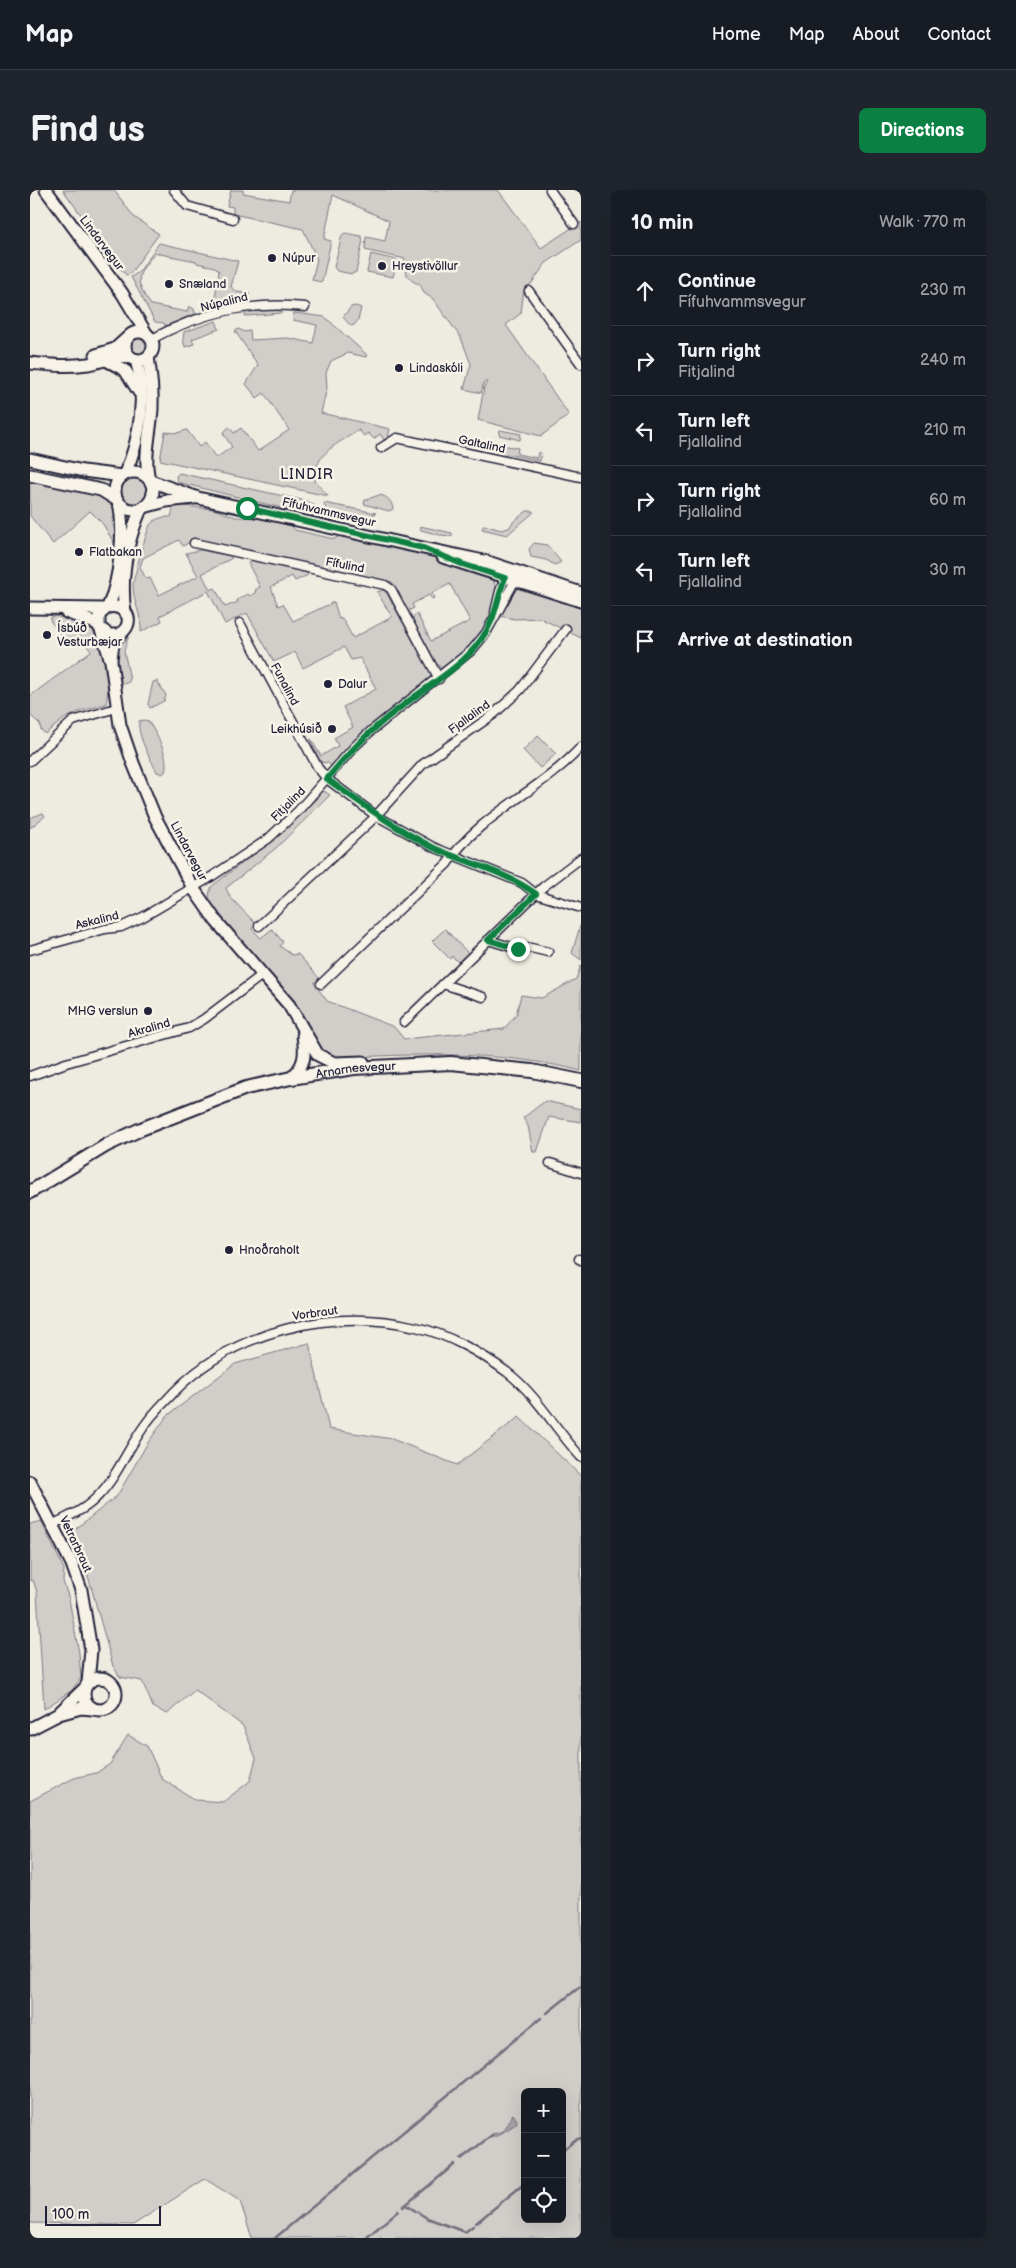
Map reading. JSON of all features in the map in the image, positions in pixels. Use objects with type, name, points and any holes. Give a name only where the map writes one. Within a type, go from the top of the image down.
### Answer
[{"type":"main road","name":"Arnarnesvegur","points":[[30,1192],[107,1145],[177,1114],[246,1088],[291,1078],[354,1068],[451,1063],[532,1071],[581,1081]]},
{"type":"main road","name":"Arnarnesvegur","points":[[210,1102],[289,1084],[355,1074],[401,1070],[506,1069]]},
{"type":"main road","name":"Arnarnesvegur","points":[[30,1200],[49,1181]]},
{"type":"street","name":"Lindarvegur","points":[[46,190],[110,277],[149,336]]},
{"type":"street","points":[[174,190],[187,206],[233,219]]},
{"type":"street","points":[[550,190],[574,224]]},
{"type":"street","points":[[530,291],[581,364]]},
{"type":"street","name":"Núpalind","points":[[149,336],[230,310],[262,305],[305,306]]},
{"type":"street","points":[[100,627],[99,615],[106,608],[116,584],[122,534],[115,484],[123,474],[132,456],[141,398],[140,377],[133,359],[125,346],[134,327],[134,313]]},
{"type":"street","points":[[35,363],[101,353],[115,349],[130,336],[140,332],[149,336],[154,349],[148,357],[153,393],[146,461],[153,487],[152,498],[143,508],[124,566],[122,584],[128,625],[119,635],[109,635],[100,627],[59,610]]},
{"type":"street","points":[[35,363],[50,367],[63,367],[106,360],[118,356],[133,359],[148,357]]},
{"type":"street","points":[[106,360],[125,370],[137,387],[141,398]]},
{"type":"street","name":"Galtalind","points":[[381,448],[397,438],[581,476]]},
{"type":"street","points":[[30,458],[83,471],[123,474],[135,471],[150,480]]},
{"type":"street","points":[[30,475],[101,490],[129,510],[143,508]]},
{"type":"street","name":"Fífuhvammsvegur","points":[[150,480],[198,498],[423,548],[462,564],[581,592]]},
{"type":"street","name":"Fífuhvammsvegur","points":[[143,508],[166,501],[198,498]]},
{"type":"street","name":"Fífulind","points":[[194,543],[385,585],[391,589],[439,679]]},
{"type":"street","name":"Fífuhvammsvegur","points":[[512,575],[581,601]]},
{"type":"street","name":"Fitjalind","points":[[193,888],[268,839],[298,811],[354,747],[371,731],[439,679],[472,650],[494,618],[500,591],[512,575]]},
{"type":"street","points":[[30,608],[59,610],[118,606],[125,612]]},
{"type":"street","name":"Funalind","points":[[240,623],[318,768],[327,779]]},
{"type":"street","name":"Lindarvegur","points":[[100,627],[111,661],[116,708],[133,763],[155,817],[193,888],[216,921],[289,1006],[322,1059],[328,1061],[400,1065]]},
{"type":"street","name":"Fjallalind","points":[[259,926],[375,815],[423,764],[494,714],[520,690],[566,629]]},
{"type":"street","name":"Lindarvegur","points":[[111,661],[114,644],[119,635]]},
{"type":"street","points":[[30,761],[72,721],[116,708]]},
{"type":"street","points":[[321,984],[447,864],[471,835],[556,772],[581,747]]},
{"type":"street","points":[[327,779],[375,815],[452,856],[522,884],[536,894],[581,908]]},
{"type":"street","points":[[404,1022],[553,878],[581,858]]},
{"type":"street","name":"Askalind","points":[[30,950],[105,929],[121,927],[193,888]]},
{"type":"street","points":[[488,940],[518,949],[531,948],[548,952]]},
{"type":"street","name":"Akralind","points":[[30,1076],[66,1063],[189,1028],[204,1019],[262,975]]},
{"type":"street","points":[[443,984],[483,997]]},
{"type":"street","name":"Lindarvegur","points":[[291,1078],[299,1071],[305,1058],[306,1050],[301,1025]]},
{"type":"street","points":[[550,1164],[581,1173]]},
{"type":"street","name":"Vorbraut","points":[[52,1526],[82,1509],[96,1498],[110,1481],[145,1424],[191,1377],[213,1360],[247,1342],[298,1325],[350,1320],[388,1321],[418,1327],[454,1342],[484,1357],[508,1373],[538,1402],[581,1457]]},
{"type":"street","name":"Vetrarbraut","points":[[30,1482],[76,1572],[91,1650],[106,1679],[115,1687],[116,1695],[114,1702],[105,1710],[92,1709],[84,1698],[91,1650]]},
{"type":"street","points":[[57,1715],[96,1678],[106,1679]]},
{"type":"street","points":[[30,1729],[57,1715],[81,1708],[92,1709]]},
{"type":"shaded area","points":[[63,190],[114,190],[134,217],[159,234],[130,274],[126,275],[116,263]]},
{"type":"shaded area","points":[[231,190],[243,190],[243,193],[289,201],[291,190],[498,190],[541,248],[581,222],[581,240],[546,263],[531,284],[524,289],[521,313],[506,325],[569,415],[541,436],[478,420],[484,387],[487,382],[484,382],[481,393],[464,389],[471,364],[461,338],[433,299],[424,293],[420,284],[409,278],[404,267],[405,259],[365,250],[366,237],[385,241],[389,221],[333,195],[324,239],[331,241],[322,282],[312,280],[317,259],[303,229],[233,214],[233,207],[227,206]]},
{"type":"shaded area","points":[[345,233],[361,236],[363,240],[356,272],[352,274],[337,271],[334,267],[342,235]]},
{"type":"shaded area","points":[[159,243],[238,261],[231,287],[237,292],[250,294],[244,300],[206,311],[202,304],[215,298],[219,271],[215,267],[197,263],[196,261],[155,253],[144,266],[140,278],[142,289],[151,305],[187,312],[189,306],[194,309],[195,313],[194,316],[165,326],[164,323],[155,322],[131,277],[139,272]]},
{"type":"shaded area","name":"Hreystivöllur","points":[[371,254],[397,260],[393,277],[367,272]]},
{"type":"shaded area","points":[[351,307],[361,308],[358,320],[351,326],[343,317]]},
{"type":"shaded area","points":[[261,310],[280,310],[282,313],[245,316],[245,313]]},
{"type":"shaded area","points":[[294,313],[325,317],[367,355],[366,357],[348,353],[331,361],[326,373],[327,388],[321,413],[390,429],[388,438],[384,440],[380,434],[374,439],[368,433],[364,436],[359,430],[329,450],[318,463],[315,481],[328,496],[160,460],[165,432],[177,433],[187,430],[199,447],[205,442],[216,458],[232,447],[223,433],[229,427],[234,433],[241,428],[258,451],[289,430],[264,393],[257,398],[246,384],[258,365],[235,331],[239,329],[244,332],[250,331],[251,340],[287,338],[313,343],[317,325],[293,320]]},
{"type":"shaded area","points":[[216,321],[219,329],[192,339],[194,344],[185,347],[184,332]]},
{"type":"shaded area","points":[[139,336],[146,339],[149,346],[146,353],[139,356],[132,353],[129,346],[132,339]]},
{"type":"shaded area","points":[[500,430],[521,434],[520,440],[499,435]]},
{"type":"shaded area","points":[[469,437],[469,443],[495,449],[497,444],[518,448],[517,454],[537,458],[538,452],[541,453],[540,461],[464,445]]},
{"type":"shaded area","points":[[179,473],[306,501],[313,504],[322,518],[177,482],[176,476]]},
{"type":"shaded area","points":[[134,477],[144,481],[148,491],[144,501],[134,505],[124,501],[120,491],[124,481]]},
{"type":"shaded area","points":[[30,480],[85,491],[104,498],[112,506],[116,517],[112,519],[115,534],[114,543],[103,524],[90,511],[53,544],[30,516]]},
{"type":"shaded area","points":[[379,495],[389,499],[393,509],[389,511],[364,504],[365,500]]},
{"type":"shaded area","points":[[324,503],[376,513],[363,521],[327,512]]},
{"type":"shaded area","points":[[174,505],[213,509],[236,517],[275,519],[290,524],[295,530],[334,539],[343,534],[431,555],[492,578],[496,590],[491,616],[474,642],[444,670],[437,664],[412,618],[417,614],[431,641],[470,621],[450,584],[432,593],[434,598],[432,599],[429,595],[412,604],[414,608],[408,611],[392,582],[195,539],[183,546],[179,540],[143,558],[140,567],[146,579],[150,578],[159,595],[198,576],[186,553],[200,550],[230,556],[232,558],[202,574],[210,590],[215,588],[225,607],[238,602],[237,600],[248,594],[250,596],[260,587],[248,563],[254,560],[307,573],[308,575],[295,581],[292,576],[271,587],[278,606],[283,604],[293,621],[334,602],[339,619],[342,618],[353,638],[392,617],[377,592],[383,590],[386,592],[432,676],[431,680],[366,731],[331,766],[328,763],[321,762],[310,740],[321,756],[338,746],[334,738],[353,727],[343,707],[376,689],[360,658],[351,660],[344,647],[303,668],[295,652],[274,662],[247,613],[225,624],[208,591],[160,616],[162,621],[141,632],[133,586],[138,565],[150,525],[159,518],[171,517]]},
{"type":"shaded area","points":[[527,511],[533,511],[533,513],[507,535],[482,529],[484,525],[501,530],[509,528],[513,522]]},
{"type":"shaded area","points":[[420,526],[452,533],[452,536],[421,530]]},
{"type":"shaded area","points":[[534,543],[547,545],[561,562],[555,565],[546,560],[531,557],[529,549]]},
{"type":"shaded area","points":[[522,586],[581,603],[581,638],[540,618],[515,619],[499,616],[515,590]]},
{"type":"shaded area","points":[[53,616],[79,620],[93,630],[102,650],[108,685],[106,704],[81,711],[64,719],[45,734],[41,730],[40,724],[30,715],[30,696],[91,651],[79,636],[68,642],[51,622],[50,619]]},
{"type":"shaded area","points":[[133,622],[124,651],[130,679],[128,683],[115,685],[115,667],[118,652]]},
{"type":"shaded area","points":[[157,681],[166,695],[164,701],[150,708],[148,704],[153,682]]},
{"type":"shaded area","points":[[139,721],[148,721],[164,752],[166,766],[165,772],[162,774],[157,772],[142,740]]},
{"type":"shaded area","points":[[538,736],[556,754],[540,768],[523,750]]},
{"type":"shaded area","points":[[324,791],[330,795],[276,848],[226,888],[230,897],[256,924],[252,929],[261,938],[272,929],[283,942],[280,946],[292,955],[298,954],[319,978],[314,983],[327,1001],[394,1027],[404,1039],[504,1029],[516,1015],[521,995],[542,998],[576,979],[581,965],[581,1071],[550,1064],[489,1057],[395,1055],[333,1058],[324,1054],[211,904],[209,895],[211,887],[285,830]]},
{"type":"shaded area","points":[[43,813],[45,816],[30,828],[30,818]]},
{"type":"shaded area","points":[[581,926],[581,960],[572,953]]},
{"type":"shaded area","points":[[445,929],[468,953],[458,962],[452,956],[450,959],[432,941]]},
{"type":"shaded area","points":[[545,1101],[581,1109],[581,1122],[549,1117],[537,1152],[533,1152],[528,1126],[523,1118]]},
{"type":"shaded area","points":[[309,1343],[329,1429],[392,1439],[457,1465],[519,1417],[581,1476],[581,2238],[252,2238],[240,2201],[205,2179],[133,2225],[30,2223],[30,1801],[74,1778],[96,1773],[110,1764],[128,1735],[147,1746],[162,1779],[196,1800],[223,1802],[250,1781],[256,1758],[243,1726],[195,1690],[167,1714],[153,1707],[142,1681],[120,1677],[113,1666],[82,1554],[73,1531],[117,1496],[147,1444],[167,1416],[235,1364]]},
{"type":"shaded area","points":[[41,1521],[64,1569],[63,1581],[69,1599],[79,1653],[81,1678],[72,1690],[44,1709],[37,1592],[33,1580],[30,1581],[30,1524]]},
{"type":"shaded area","points":[[513,2114],[517,2120],[516,2124],[497,2136],[492,2136],[491,2134],[500,2132],[505,2128]]},
{"type":"waterway","points":[[547,2013],[581,1986]]},
{"type":"waterway","points":[[275,2238],[541,2018]]},
{"type":"waterway","points":[[461,2159],[492,2135]]},
{"type":"waterway","points":[[566,2148],[575,2140],[581,2138]]},
{"type":"waterway","points":[[403,2207],[455,2164]]},
{"type":"waterway","points":[[476,2223],[521,2186]]},
{"type":"waterway","points":[[406,2205],[427,2218],[465,2232],[473,2226]]},
{"type":"waterway","points":[[366,2238],[398,2211]]},
{"type":"place","name":"Núpur","points":[[272,258]]},
{"type":"place","name":"Hreystivöllur","points":[[382,266]]},
{"type":"place","name":"Snæland","points":[[169,284]]},
{"type":"place","name":"Lindaskóli","points":[[399,368]]},
{"type":"place","name":"Flatbakan","points":[[79,552]]},
{"type":"place","name":"Ísbúð Vesturbæjar","points":[[47,635]]},
{"type":"place","name":"Dalur","points":[[328,684]]},
{"type":"place","name":"Leikhúsið","points":[[332,729]]},
{"type":"place","name":"MHG verslun","points":[[148,1011]]},
{"type":"place","name":"Hnoðraholt","points":[[229,1250]]},
{"type":"district","name":"LINDIR","points":[[307,474]]},
{"type":"route","points":[[247,508],[423,548],[462,564],[505,578],[494,618],[480,642],[464,659],[371,731],[354,747],[327,779],[375,815],[432,847],[522,884],[536,894],[488,940],[518,949]]}]
